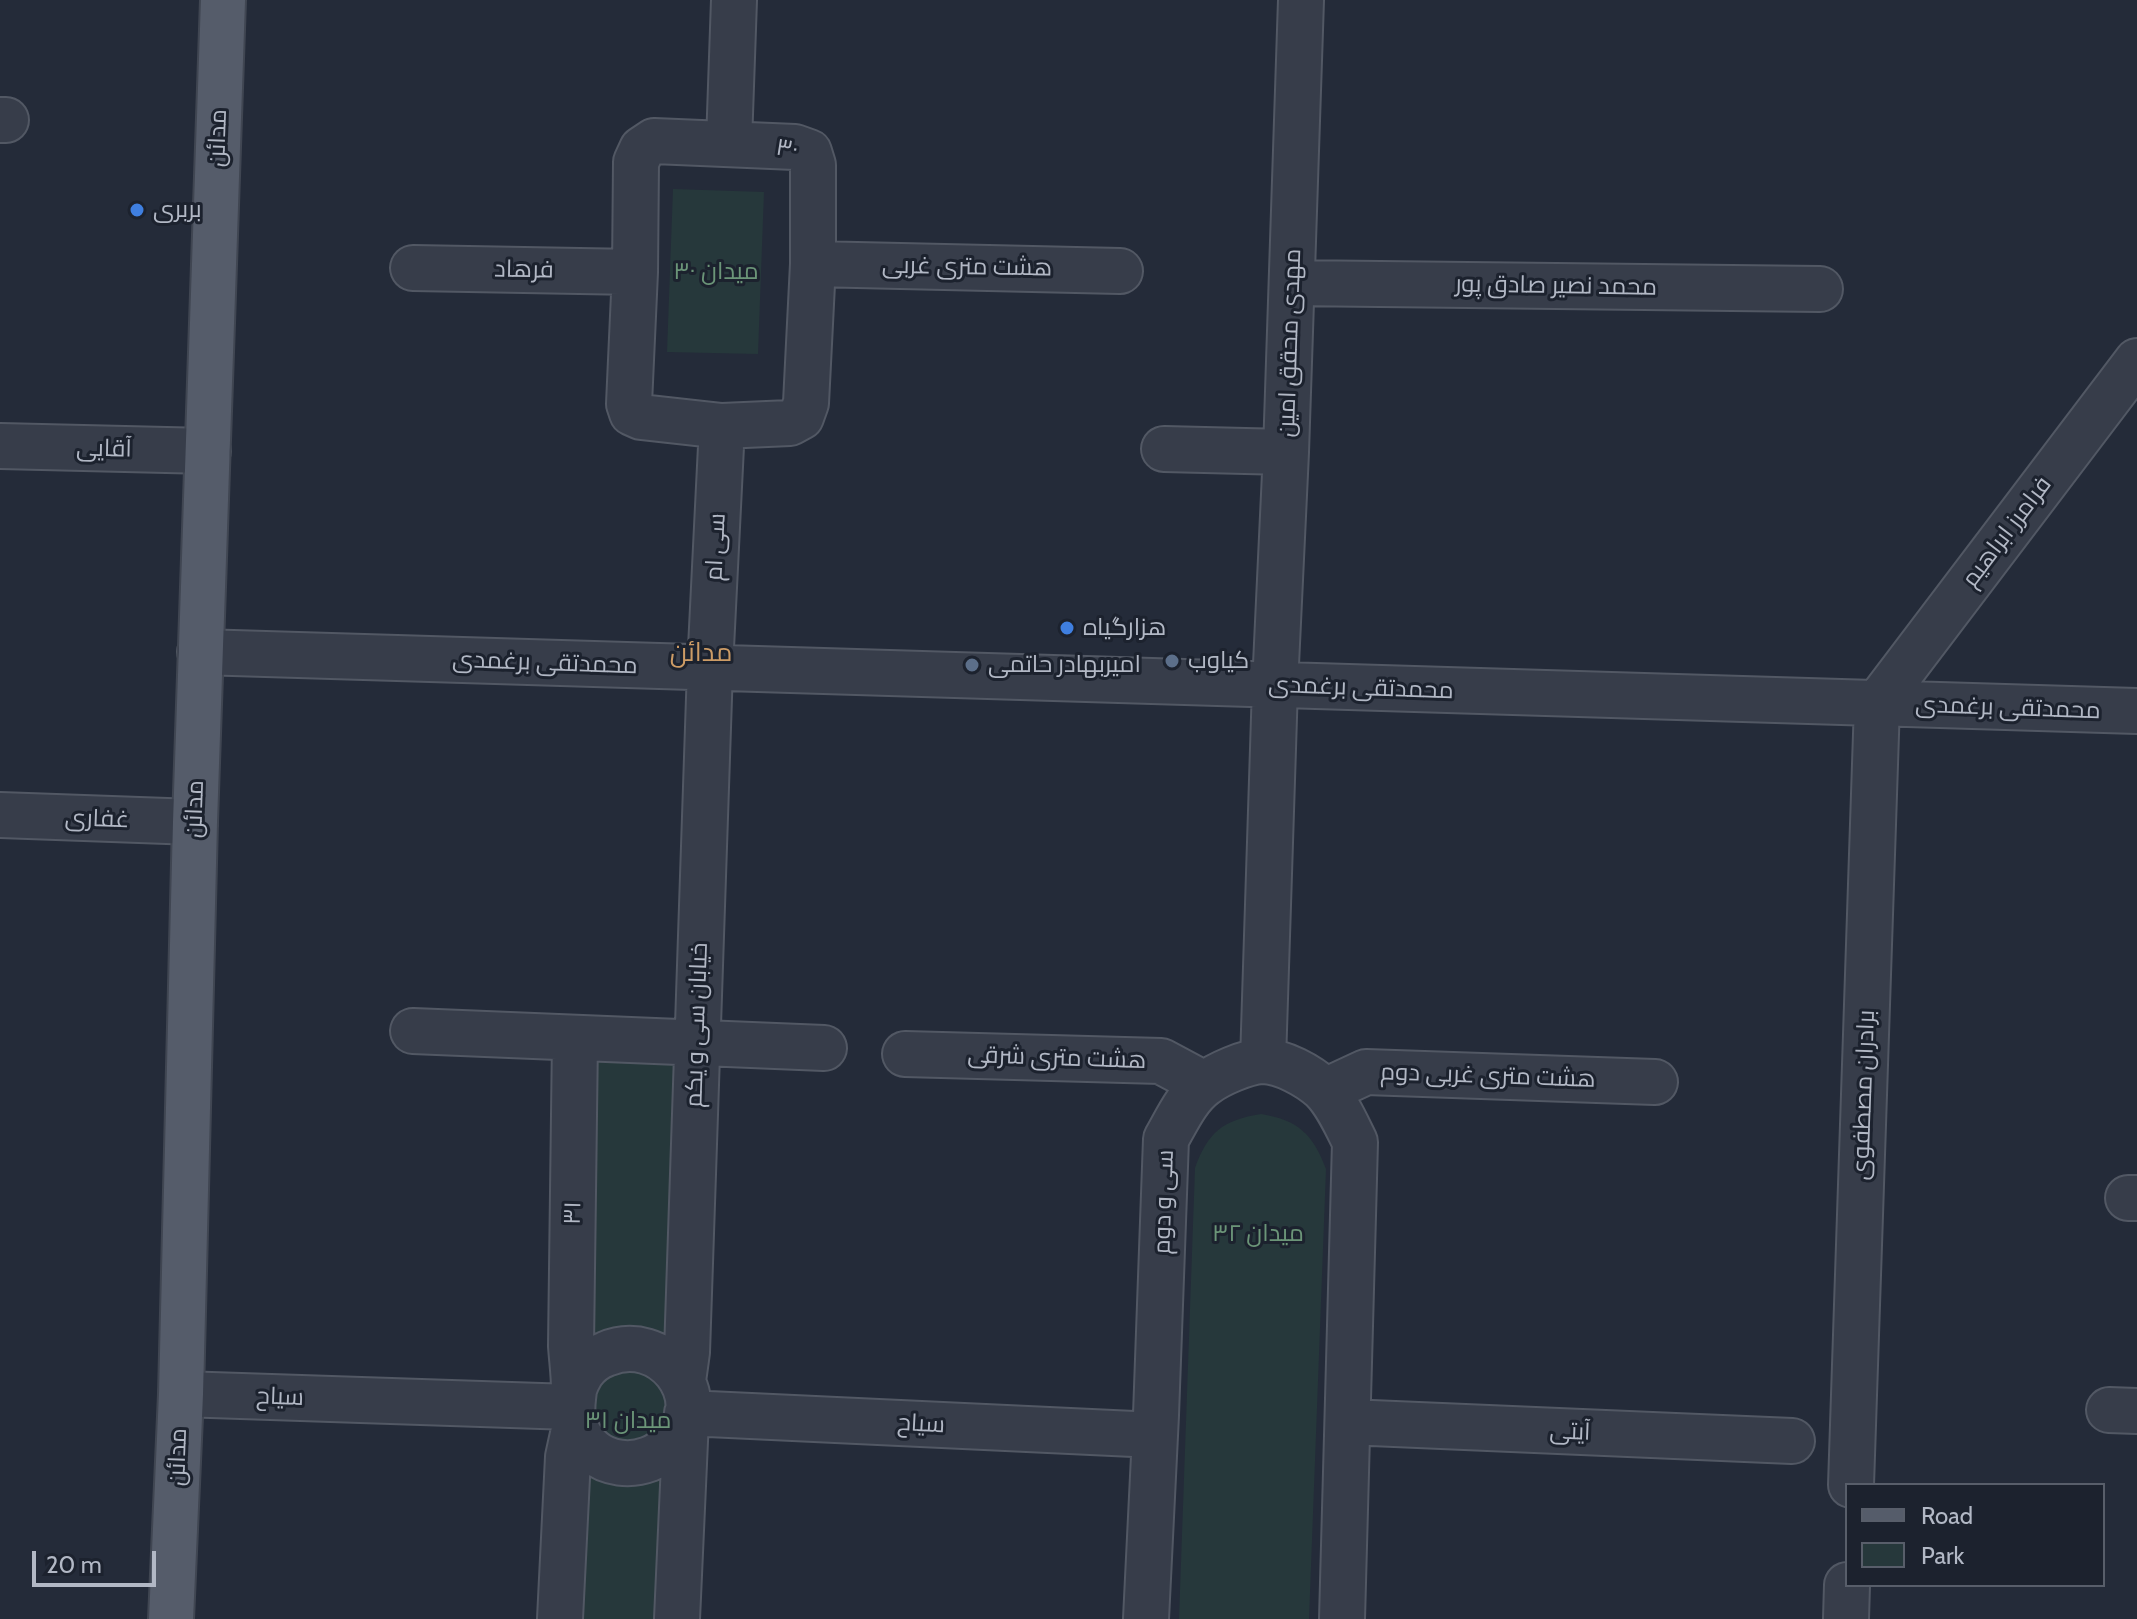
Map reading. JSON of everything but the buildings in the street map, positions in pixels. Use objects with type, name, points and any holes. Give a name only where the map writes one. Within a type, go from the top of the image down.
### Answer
[{"type":"main road","name":"مدائن","points":[[171,1619],[181,1394],[200,652],[223,0]]},
{"type":"street","points":[[729,143],[734,0]]},
{"type":"street","name":"مهدی محقق امین","points":[[1263,1061],[1301,0]]},
{"type":"street","name":"۳۰","points":[[654,141],[795,147],[809,152],[813,165],[813,264],[806,403],[801,417],[790,423],[722,426],[641,417],[632,413],[629,404],[636,162],[642,149],[654,141]]},
{"type":"street","name":"هشت متری غربی","points":[[813,264],[1120,271]]},
{"type":"street","name":"فرهاد","points":[[413,268],[635,272]]},
{"type":"street","name":"محمد نصیر صادق پور","points":[[1292,283],[1820,289]]},
{"type":"street","name":"فرامرز ابراهیم","points":[[1877,704],[2137,361]]},
{"type":"street","name":"سی ام","points":[[710,668],[722,426]]},
{"type":"street","name":"آقایی","points":[[0,446],[208,451]]},
{"type":"street","points":[[1164,449],[1286,452]]},
{"type":"street","name":"محمدتقی برغمدی","points":[[200,652],[2137,711]]},
{"type":"street","name":"خیابان سی و یکم","points":[[677,1619],[710,668]]},
{"type":"street","name":"برادران مصطفوی","points":[[1851,1483],[1877,704]]},
{"type":"street","name":"غفاری","points":[[0,815],[195,822]]},
{"type":"street","points":[[413,1031],[824,1048]]},
{"type":"street","name":"۳۱","points":[[560,1619],[573,1407],[575,1038]]},
{"type":"street","name":"هشت متری شرقی","points":[[905,1054],[1161,1061],[1204,1084]]},
{"type":"street","points":[[1263,1061],[1300,1071],[1325,1091],[1355,1142],[1342,1619]]},
{"type":"street","name":"سی و دوم","points":[[1146,1619],[1166,1139],[1185,1105],[1204,1084],[1231,1069],[1263,1061]]},
{"type":"street","name":"هشت متری غربی دوم","points":[[1325,1091],[1366,1072],[1655,1082]]},
{"type":"street","points":[[636,1348],[655,1354],[671,1365],[685,1405],[679,1436],[651,1460],[632,1464],[614,1462],[597,1454],[584,1442],[573,1407],[583,1371],[598,1357],[616,1349],[636,1348]]},
{"type":"street","name":"سیاح","points":[[181,1394],[573,1407]]},
{"type":"street","name":"سیاح","points":[[685,1405],[1155,1435]]},
{"type":"street","name":"آیتی","points":[[1348,1422],[1792,1441]]},
{"type":"street","points":[[1846,1619],[1847,1587]]},
{"type":"green space","name":"میدان ۳۰","points":[[673,189],[764,192],[758,354],[667,352]]},
{"type":"green space","name":"میدان ۳۱","points":[[590,1053],[686,1056],[671,1619],[568,1619]]},
{"type":"green space","name":"میدان ۳۲","points":[[1261,1114],[1285,1120],[1302,1131],[1316,1146],[1326,1169],[1309,1619],[1179,1619],[1195,1168],[1205,1145],[1219,1130],[1236,1120]]},
{"type":"place","name":"بربری","points":[[137,210]]},
{"type":"place","name":"هزارگیاه","points":[[1067,628]]},
{"type":"place","name":"کیاوب","points":[[1172,661]]},
{"type":"place","name":"امیربهادر حاتمی","points":[[972,665]]},
{"type":"district","name":"مدائن","points":[[701,653]]}]
